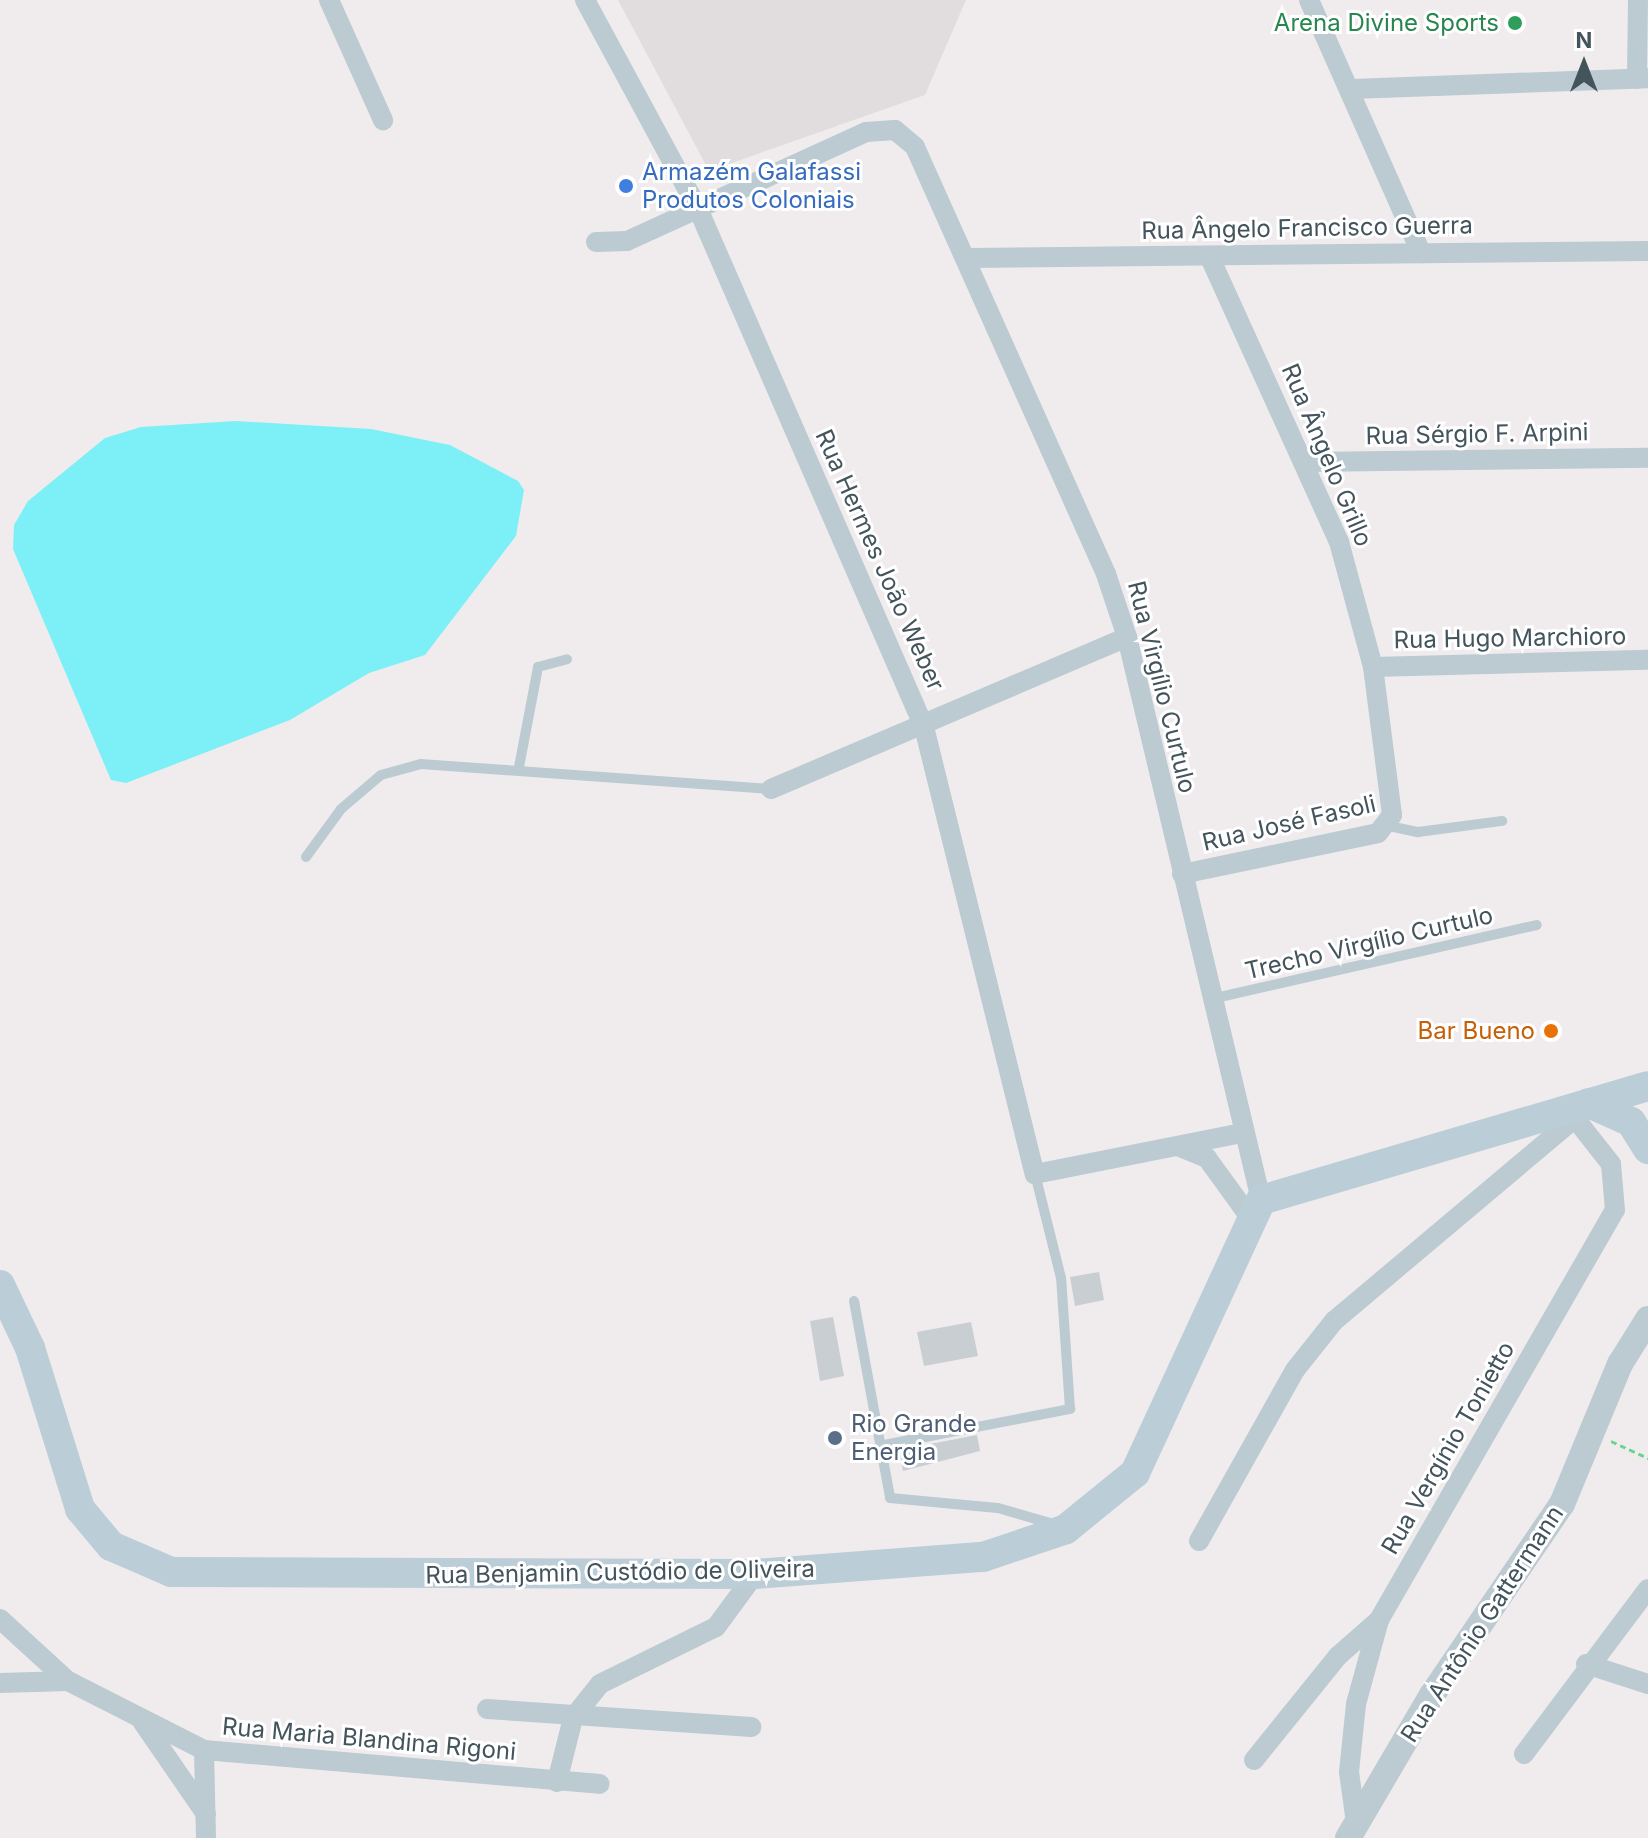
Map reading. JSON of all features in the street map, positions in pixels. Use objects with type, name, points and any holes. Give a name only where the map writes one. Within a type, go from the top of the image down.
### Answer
[{"type":"main road","points":[[1255,1208],[1584,1113],[1646,1083],[1648,1122]]},
{"type":"main road","points":[[1584,1113],[1631,1122],[1648,1149]]},
{"type":"main road","name":"Rua Benjamin Custódio de Oliveira","points":[[0,1285],[30,1348],[80,1509],[111,1546],[144,1564],[195,1575],[755,1574],[983,1557],[1066,1529],[1117,1493],[1155,1441],[1255,1208]]},
{"type":"street","points":[[329,0],[383,120]]},
{"type":"street","name":"Rua Hermes João Weber","points":[[585,0],[699,211],[924,727],[1035,1174]]},
{"type":"street","points":[[1309,0],[1352,89],[1421,253]]},
{"type":"street","points":[[1352,89],[1642,78],[1638,0]]},
{"type":"street","name":"Rua Virgílio Curtulo","points":[[699,211],[866,132],[895,130],[915,147],[966,258],[1127,637],[1242,1133],[1255,1208]]},
{"type":"street","points":[[596,242],[627,241],[699,211]]},
{"type":"street","name":"Rua Ângelo Francisco Guerra","points":[[966,258],[1648,251]]},
{"type":"street","name":"Rua Ângelo Grillo","points":[[1209,256],[1307,462],[1339,542],[1373,667],[1389,826]]},
{"type":"street","name":"Rua Sérgio F. Arpini","points":[[1307,462],[1648,458]]},
{"type":"street","points":[[771,789],[924,727],[1127,637]]},
{"type":"street","name":"Rua Hugo Marchioro","points":[[1373,667],[1648,660]]},
{"type":"street","name":"Rua José Fasoli","points":[[1182,874],[1389,826]]},
{"type":"street","points":[[1199,1541],[1295,1370],[1334,1321],[1584,1113]]},
{"type":"street","name":"Rua Vergínio Tonietto","points":[[1352,1830],[1349,1772],[1356,1704],[1379,1620],[1615,1210],[1611,1164],[1584,1113]]},
{"type":"street","points":[[1035,1174],[1242,1133]]},
{"type":"street","points":[[1180,1147],[1207,1158],[1255,1208]]},
{"type":"street","name":"Rua Antônio Gattermann","points":[[1352,1830],[1432,1695],[1562,1504],[1589,1431],[1648,1319]]},
{"type":"street","points":[[557,1782],[573,1718],[624,1668],[716,1627],[755,1574]]},
{"type":"street","points":[[1524,1754],[1586,1664],[1648,1589]]},
{"type":"street","name":"Rua Maria Blandina Rigoni","points":[[0,1619],[68,1681],[142,1721],[185,1734],[204,1750],[600,1784]]},
{"type":"street","points":[[1254,1760],[1324,1672],[1379,1620]]},
{"type":"street","points":[[1586,1664],[1648,1684]]},
{"type":"street","points":[[0,1683],[68,1681]]},
{"type":"street","points":[[487,1709],[573,1718],[751,1727]]},
{"type":"street","name":"Rua Maria Blandina Rigoni","points":[[142,1721],[180,1767],[206,1814]]},
{"type":"street","points":[[204,1750],[206,1838]]},
{"type":"lane","points":[[519,767],[538,667],[567,659]]},
{"type":"lane","points":[[306,857],[341,809],[381,775],[421,764],[519,767],[771,789]]},
{"type":"lane","name":"Rua José Fasoli","points":[[1389,826],[1418,832],[1502,821]]},
{"type":"lane","name":"Trecho Virgílio Curtulo","points":[[1209,1000],[1537,925]]},
{"type":"lane","points":[[879,1446],[1070,1409],[1061,1278],[1035,1174]]},
{"type":"lane","points":[[854,1301],[890,1498],[998,1508],[1066,1529]]},
{"type":"path","points":[[1589,1431],[1648,1458]]},
{"type":"shaded area","points":[[618,0],[966,0],[925,95],[709,171]]},
{"type":"water","points":[[235,421],[371,429],[450,445],[518,481],[524,490],[516,536],[425,655],[369,673],[290,720],[126,783],[111,780],[13,549],[14,525],[28,501],[105,438],[141,427]]},
{"type":"building","points":[[1099,1272],[1104,1300],[1075,1306],[1070,1277]]},
{"type":"building","points":[[833,1317],[844,1376],[820,1381],[810,1321]]},
{"type":"building","points":[[971,1322],[978,1356],[924,1366],[917,1332]]},
{"type":"building","points":[[977,1435],[980,1451],[903,1471],[899,1450]]},
{"type":"place","name":"Arena Divine Sports","points":[[1515,23]]},
{"type":"place","name":"Armazém Galafassi Produtos Coloniais","points":[[626,186]]},
{"type":"place","name":"Bar Bueno","points":[[1551,1031]]},
{"type":"place","name":"Rio Grande Energia","points":[[835,1438]]}]
